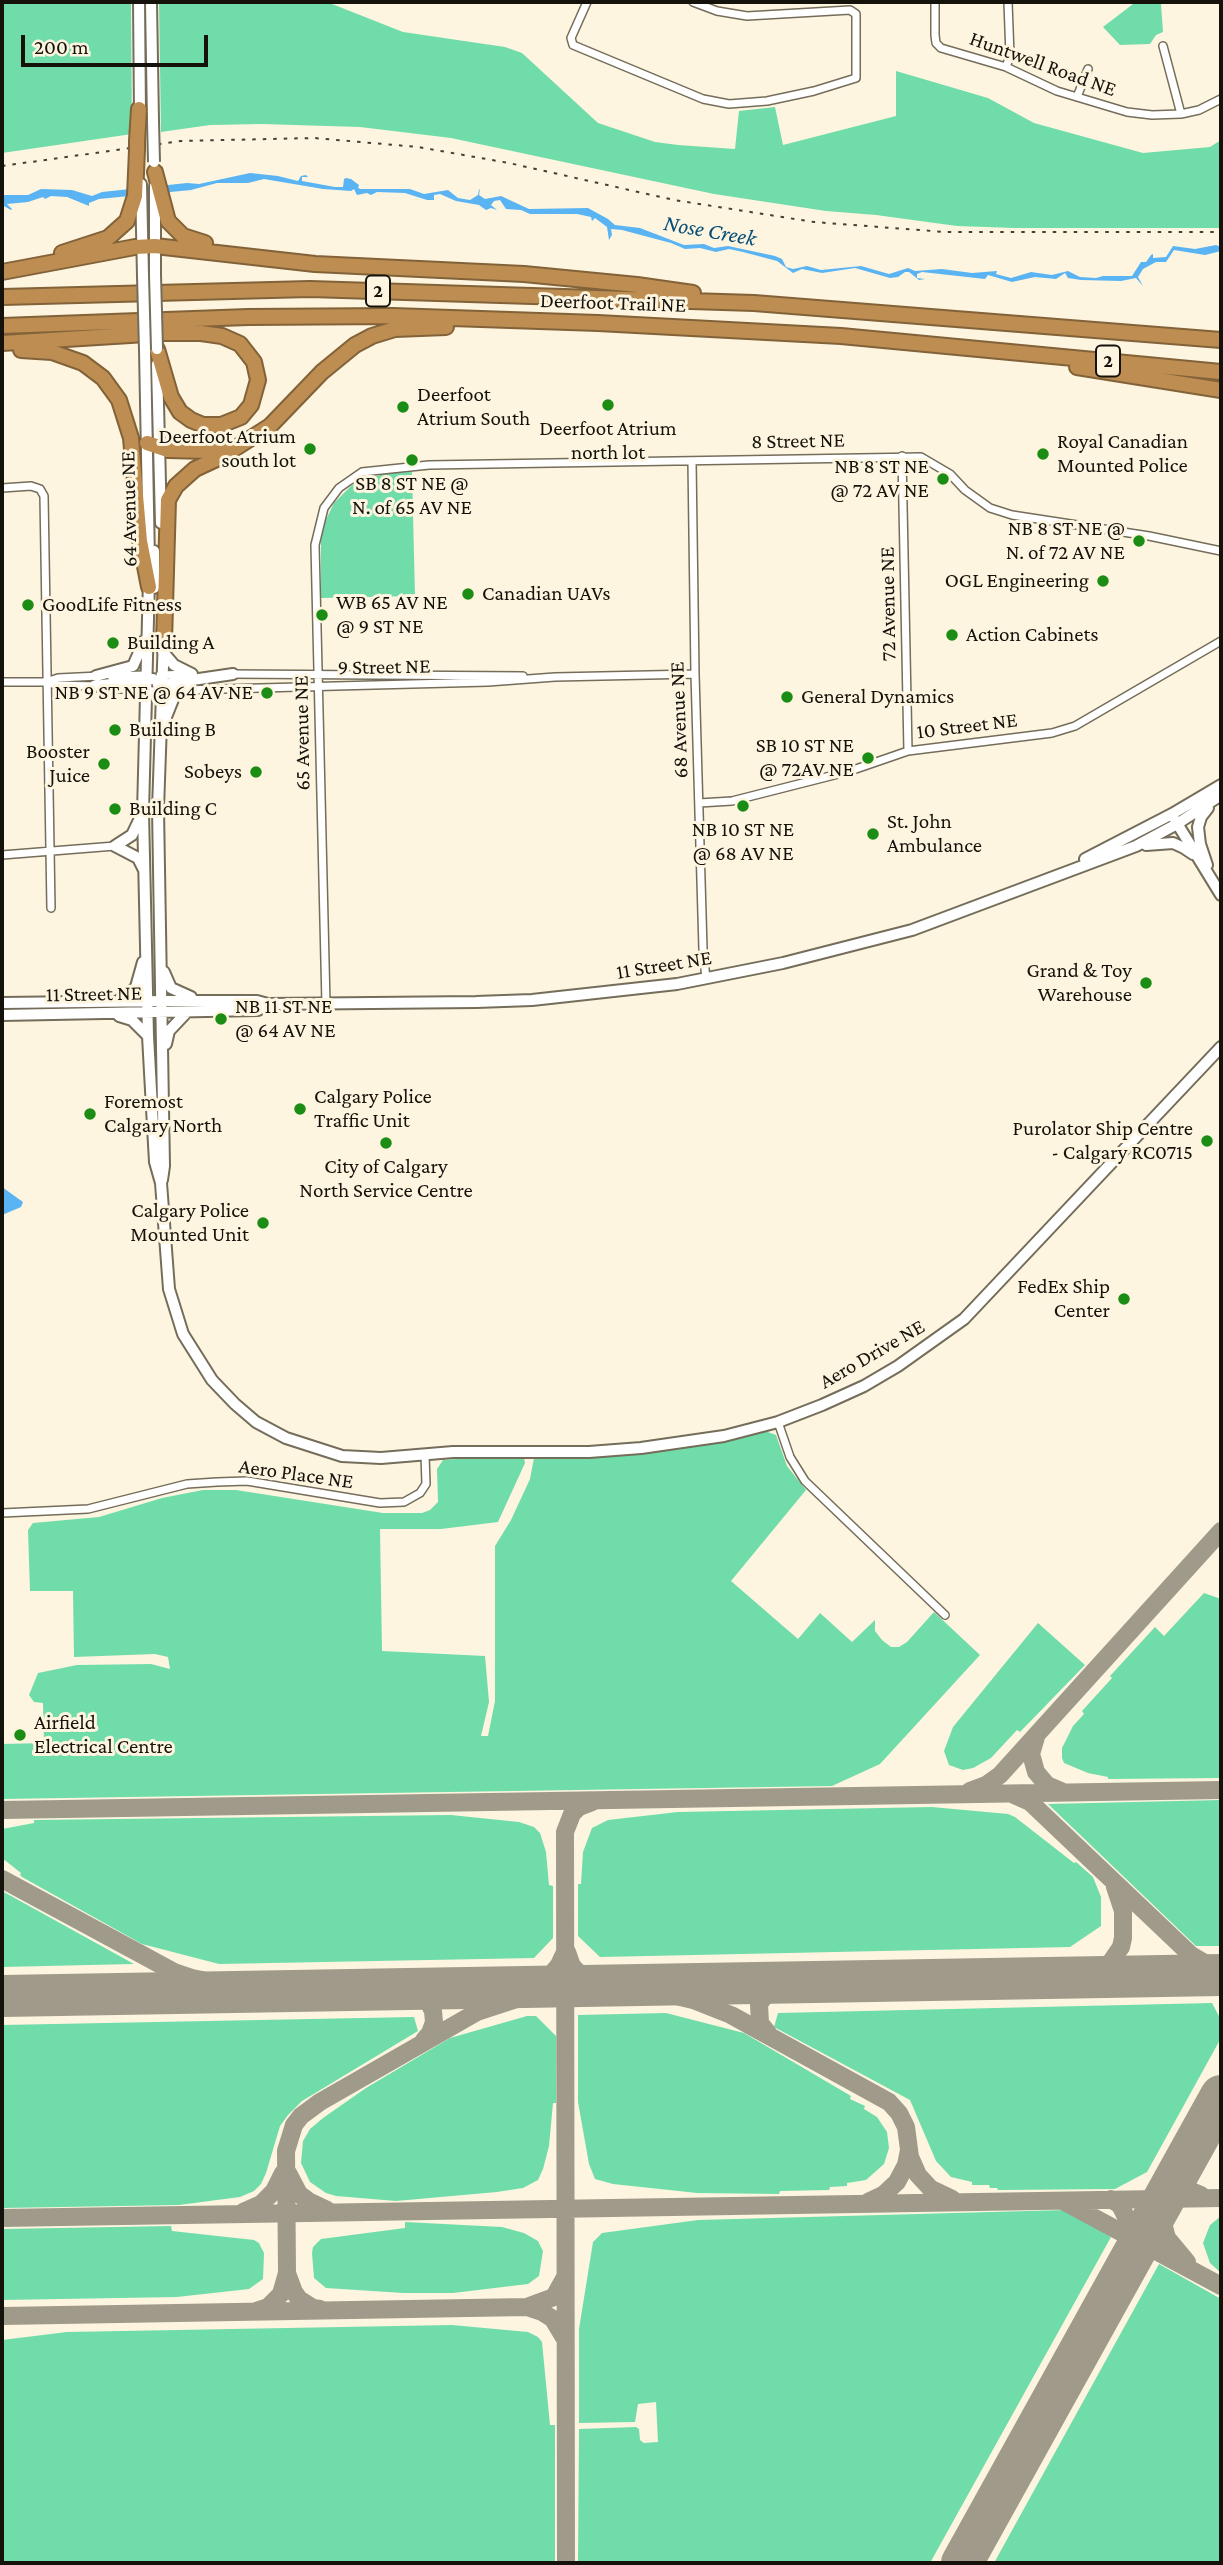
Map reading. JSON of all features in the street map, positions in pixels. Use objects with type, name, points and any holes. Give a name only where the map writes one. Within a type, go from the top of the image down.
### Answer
[{"type":"highway","points":[[5,271],[108,238],[121,229],[130,215],[135,197],[139,109]]},
{"type":"highway","points":[[154,167],[165,215],[172,227],[183,236],[193,241],[241,250],[274,260]]},
{"type":"highway","points":[[5,271],[149,246],[180,247],[315,264],[537,275],[637,285],[754,303]]},
{"type":"highway","name":"Deerfoot Trail NE","points":[[2,298],[310,289],[754,303],[1221,340]]},
{"type":"highway","name":"Deerfoot Trail NE","points":[[2,326],[248,317],[380,316],[598,323],[734,329],[1221,372]]},
{"type":"highway","points":[[164,647],[168,500],[176,486],[195,469],[270,426],[341,355],[372,336],[395,329],[564,327],[598,323]]},
{"type":"highway","points":[[2,342],[162,333],[222,336],[240,344],[254,362],[258,380],[251,405],[241,417],[221,425],[203,425],[191,420],[180,412],[171,397],[151,349]]},
{"type":"highway","points":[[1183,337],[1221,334]]},
{"type":"highway","points":[[2,350],[41,351],[63,355],[91,368],[112,389],[125,414],[131,438],[140,541],[149,587]]},
{"type":"highway","points":[[994,350],[1031,360],[1221,390]]},
{"type":"highway","points":[[153,446],[207,451],[241,445]]},
{"type":"street","points":[[139,2],[139,109]]},
{"type":"street","name":"64 Avenue NE","points":[[151,2],[154,167],[149,246],[143,276],[151,349]]},
{"type":"street","points":[[587,2],[571,38],[573,45],[703,99],[729,104],[767,101],[856,78],[856,14],[850,10],[747,16],[717,11],[693,2]]},
{"type":"street","name":"Huntwell Road NE","points":[[935,2],[936,43],[941,48],[1006,67],[1039,84],[1077,97],[1127,112],[1152,115],[1199,110],[1221,99]]},
{"type":"street","points":[[1006,67],[1010,56],[1008,2]]},
{"type":"street","points":[[1163,46],[1181,114]]},
{"type":"street","points":[[1077,97],[1088,69]]},
{"type":"street","name":"64 Avenue NE","points":[[139,138],[149,246],[155,275],[151,349],[153,446],[164,647],[155,682],[143,811],[148,1036],[155,1162],[161,1183],[169,1289],[183,1334],[212,1380],[256,1422],[286,1438],[342,1456],[381,1458],[425,1454]]},
{"type":"street","name":"64 Avenue NE","points":[[153,446],[147,480],[149,621],[155,682],[159,786],[164,1167],[161,1183]]},
{"type":"street","name":"72 Avenue NE","points":[[902,456],[908,751]]},
{"type":"street","name":"8 Street NE","points":[[356,475],[372,470],[429,466],[920,457],[950,474],[965,490],[990,508],[1012,515],[1149,536],[1221,551]]},
{"type":"street","name":"68 Avenue NE","points":[[692,461],[702,949],[706,979]]},
{"type":"street","name":"65 Avenue NE","points":[[326,1004],[315,545],[324,508],[339,488],[356,475]]},
{"type":"street","points":[[147,480],[153,512],[155,682]]},
{"type":"street","points":[[2,488],[36,487],[44,496],[51,908]]},
{"type":"street","points":[[95,681],[134,666],[142,651],[149,621]]},
{"type":"street","name":"10 Street NE","points":[[699,803],[732,801],[850,771],[908,751],[1052,733],[1075,726],[1221,641]]},
{"type":"street","points":[[164,647],[174,665],[192,674]]},
{"type":"street","name":"9 Street NE","points":[[155,682],[192,674],[487,674],[555,677]]},
{"type":"street","points":[[2,682],[46,682],[58,678],[155,682],[233,674]]},
{"type":"street","name":"9 Street NE","points":[[155,682],[190,688],[488,682],[555,677],[695,674]]},
{"type":"street","points":[[159,786],[164,772],[167,709],[176,695],[190,688]]},
{"type":"street","name":"11 Street NE","points":[[2,1015],[105,1013],[208,1001],[326,1004],[532,1000],[633,990],[706,979],[783,963],[912,930],[1136,846],[1221,785]]},
{"type":"street","points":[[1217,798],[1201,817],[1198,827],[1200,844],[1219,891]]},
{"type":"street","name":"11 Street NE","points":[[1051,876],[1217,798]]},
{"type":"street","points":[[2,855],[115,846],[132,835],[143,811]]},
{"type":"street","points":[[1175,819],[1219,891]]},
{"type":"street","points":[[1136,846],[1172,843],[1198,858]]},
{"type":"street","points":[[115,846],[138,858],[145,872]]},
{"type":"street","points":[[115,1002],[128,995],[138,982],[146,939]]},
{"type":"street","points":[[161,967],[174,990],[185,996],[208,1001]]},
{"type":"street","name":"11 Street NE","points":[[2,1003],[115,1002],[148,1007]]},
{"type":"street","name":"11 Street NE","points":[[161,1007],[186,1013],[258,1010],[268,1004]]},
{"type":"street","points":[[41,1014],[148,1007]]},
{"type":"street","points":[[105,1013],[132,1020],[148,1036]]},
{"type":"street","points":[[162,1066],[169,1031],[186,1013]]},
{"type":"street","name":"Aero Drive NE","points":[[425,1454],[615,1450],[724,1436],[778,1422],[864,1386],[898,1366],[964,1319],[1221,1047]]},
{"type":"street","points":[[778,1422],[790,1457],[805,1481],[945,1615]]},
{"type":"street","name":"Aero Place NE","points":[[2,1513],[88,1509],[187,1484],[217,1482],[247,1482],[380,1503],[404,1502],[420,1493],[426,1484],[425,1454]]},
{"type":"green space","points":[[2,2],[131,2],[132,134],[2,153]]},
{"type":"green space","points":[[159,2],[327,2],[403,32],[505,47],[522,53],[598,123],[655,142],[678,145],[735,149],[739,111],[775,107],[783,145],[896,116],[896,71],[988,98],[1034,123],[1143,153],[1210,147],[1221,140],[1221,228],[957,226],[826,211],[714,194],[451,138],[360,127],[210,125],[161,132]]},
{"type":"green space","points":[[1133,4],[1161,4],[1163,32],[1156,35],[1150,44],[1120,45],[1103,27]]},
{"type":"green space","points":[[412,472],[415,596],[321,598],[321,540],[323,526],[334,503],[351,486],[362,480],[388,473]]},
{"type":"green space","points":[[765,1431],[776,1435],[787,1466],[806,1490],[731,1581],[798,1639],[820,1613],[852,1642],[875,1620],[875,1631],[882,1640],[891,1647],[899,1647],[907,1642],[934,1612],[980,1655],[880,1764],[832,1786],[2,1799],[2,1744],[44,1743],[43,1703],[34,1702],[29,1695],[38,1673],[77,1665],[151,1664],[170,1669],[168,1657],[155,1654],[74,1657],[73,1591],[30,1591],[28,1530],[33,1523],[99,1517],[162,1498],[203,1490],[236,1490],[383,1513],[422,1513],[438,1502],[437,1469],[443,1460],[495,1456],[524,1458],[525,1463],[498,1522],[441,1529],[380,1529],[382,1651],[485,1656],[489,1702],[481,1736],[488,1736],[495,1701],[495,1546],[511,1520],[530,1479],[534,1458],[572,1457],[717,1442]]},
{"type":"green space","points":[[1204,1593],[1221,1599],[1221,1778],[1108,1779],[1064,1763],[1062,1748],[1073,1726],[1084,1714],[1082,1711],[1112,1678],[1110,1676],[1155,1627],[1164,1636]]},
{"type":"green space","points":[[1038,1623],[1085,1665],[991,1758],[973,1768],[963,1770],[949,1765],[944,1751],[953,1727]]},
{"type":"green space","points":[[1221,1800],[1221,1946],[1196,1946],[1048,1804]]},
{"type":"green space","points":[[932,1807],[1008,1814],[1015,1817],[1093,1877],[1101,1897],[1101,1926],[1070,1947],[600,1957],[578,1936],[578,1884],[581,1884],[583,1852],[592,1828],[608,1820],[678,1812]]},
{"type":"green space","points":[[451,1815],[519,1822],[534,1827],[540,1833],[546,1852],[549,1885],[553,1886],[553,1938],[534,1958],[219,1964],[142,1944],[22,1877],[21,1873],[2,1858],[2,1829],[34,1823],[34,1820]]},
{"type":"green space","points":[[2,1891],[134,1964],[2,1967]]},
{"type":"green space","points":[[1212,2003],[1221,2020],[1221,2038],[1147,2172],[1115,2189],[998,2190],[990,2188],[989,2185],[972,2185],[972,2182],[951,2177],[936,2161],[910,2100],[774,2027],[778,2013]]},
{"type":"green space","points":[[666,2013],[744,2033],[851,2096],[850,2099],[865,2106],[864,2109],[877,2117],[887,2132],[889,2148],[884,2164],[866,2180],[847,2183],[847,2186],[830,2187],[829,2190],[780,2191],[779,2194],[697,2193],[613,2184],[595,2179],[589,2164],[578,2102],[578,2015]]},
{"type":"green space","points":[[527,2016],[536,2016],[556,2036],[556,2103],[553,2103],[549,2146],[538,2180],[523,2188],[497,2192],[396,2201],[336,2196],[310,2182],[301,2163],[303,2141],[310,2129],[323,2118],[366,2088],[450,2038]]},
{"type":"green space","points":[[414,2017],[418,2031],[302,2101],[288,2115],[280,2126],[266,2173],[254,2191],[240,2197],[179,2205],[2,2208],[2,2025]]},
{"type":"green space","points":[[1065,2210],[1111,2237],[930,2563],[578,2563],[579,2429],[636,2427],[639,2429],[640,2440],[644,2443],[658,2442],[656,2402],[638,2404],[635,2422],[579,2423],[579,2329],[593,2242],[602,2233],[698,2220]]},
{"type":"green space","points":[[1221,2216],[1221,2273],[1210,2263],[1203,2243],[1210,2225]]},
{"type":"green space","points":[[405,2222],[502,2227],[524,2233],[538,2241],[543,2251],[539,2276],[528,2284],[453,2293],[326,2288],[314,2278],[313,2247],[321,2239],[405,2228]]},
{"type":"green space","points":[[171,2226],[172,2231],[254,2240],[259,2243],[264,2253],[263,2279],[249,2289],[177,2297],[2,2300],[2,2229]]},
{"type":"green space","points":[[1159,2264],[1221,2299],[1221,2563],[994,2563]]},
{"type":"green space","points":[[452,2325],[528,2332],[542,2342],[550,2425],[555,2425],[555,2563],[2,2563],[2,2340],[67,2332]]},
{"type":"water","points":[[250,173],[298,181],[301,176],[306,175],[308,177],[302,177],[302,181],[335,187],[343,187],[346,178],[351,179],[361,189],[410,189],[424,194],[448,190],[458,198],[470,200],[478,195],[480,189],[479,195],[485,199],[501,196],[529,209],[588,208],[615,225],[640,228],[684,245],[704,244],[714,248],[728,246],[775,256],[782,259],[786,267],[793,269],[807,266],[821,270],[861,266],[889,274],[908,268],[915,271],[942,269],[972,273],[997,271],[996,274],[1011,278],[1031,272],[1052,275],[1068,271],[1080,277],[1096,278],[1132,276],[1141,262],[1146,262],[1153,254],[1153,258],[1166,257],[1173,246],[1195,249],[1216,245],[1221,247],[1221,251],[1205,255],[1174,250],[1166,262],[1156,262],[1143,269],[1138,277],[1143,286],[1136,278],[1121,281],[1081,280],[1068,278],[1065,273],[1056,279],[1035,277],[1012,282],[988,275],[985,279],[922,272],[917,274],[917,278],[925,279],[919,280],[909,272],[890,278],[855,268],[822,273],[802,269],[793,273],[777,261],[743,252],[729,249],[716,252],[700,248],[685,249],[622,230],[611,229],[609,240],[607,227],[595,218],[592,221],[591,217],[577,214],[530,214],[506,209],[500,200],[491,205],[497,210],[486,210],[479,205],[456,201],[440,194],[434,195],[434,200],[405,193],[377,192],[357,195],[354,189],[323,189],[264,179],[248,183],[217,183],[191,190],[99,199],[89,203],[89,206],[67,197],[51,196],[7,204],[11,210],[2,205],[2,195],[28,195],[41,189],[72,190],[92,196],[102,192],[199,184]]},
{"type":"water","points":[[2,1187],[23,1202],[21,1207],[2,1215]]},
{"type":"taxiway","points":[[970,1791],[986,1785],[1000,1775],[1221,1531]]},
{"type":"taxiway","points":[[1036,1737],[1031,1754],[1036,1772],[1047,1785],[1061,1791]]},
{"type":"taxiway","points":[[2,1810],[1221,1790]]},
{"type":"taxiway","points":[[1012,1794],[1030,1802],[1191,1955],[1221,1970]]},
{"type":"taxiway","points":[[566,2563],[565,1832],[572,1814],[579,1807],[592,1802]]},
{"type":"taxiway","points":[[2,1879],[174,1972],[261,1992]]},
{"type":"taxiway","points":[[1088,1976],[1108,1966],[1121,1947],[1123,1911],[1115,1887]]},
{"type":"taxiway","points":[[525,1986],[539,1983],[549,1977],[565,1952]]},
{"type":"taxiway","points":[[567,1952],[572,1966],[580,1974],[607,1986]]},
{"type":"taxiway","points":[[768,2033],[760,2023],[759,2004],[769,1990],[785,1983]]},
{"type":"taxiway","points":[[287,2273],[286,2151],[294,2125],[301,2116],[320,2102],[477,2012],[535,1993],[580,1986]]},
{"type":"taxiway","points":[[633,1986],[693,2000],[731,2015],[889,2102],[906,2127],[910,2157],[918,2175],[931,2189],[952,2199]]},
{"type":"taxiway","points":[[405,1989],[428,2001],[433,2011],[434,2022],[424,2040]]},
{"type":"taxiway","points":[[868,2202],[883,2195],[897,2182],[906,2165],[909,2150]]},
{"type":"taxiway","points":[[243,2212],[261,2204],[274,2191],[283,2173]]},
{"type":"taxiway","points":[[288,2173],[299,2194],[327,2210]]},
{"type":"taxiway","points":[[1179,2173],[1179,2181],[1184,2188],[1201,2195]]},
{"type":"taxiway","points":[[2,2218],[1221,2198]]},
{"type":"taxiway","points":[[1111,2199],[1120,2205],[1128,2221],[1131,2245],[1127,2266]]},
{"type":"taxiway","points":[[1065,2202],[1221,2286]]},
{"type":"taxiway","points":[[1159,2208],[1167,2238],[1187,2262]]},
{"type":"taxiway","points":[[256,2311],[268,2307],[281,2294],[287,2273],[299,2299],[313,2308],[320,2309]]},
{"type":"taxiway","points":[[565,2277],[554,2297],[527,2307],[553,2319],[565,2339]]},
{"type":"taxiway","points":[[2,2316],[527,2307]]},
{"type":"taxiway","points":[[972,2563],[988,2519],[1002,2492]]},
{"type":"runway","points":[[2,1996],[1221,1975]]},
{"type":"runway","points":[[962,2563],[1221,2096]]},
{"type":"railway","points":[[2,166],[181,141],[314,138],[418,147],[509,163],[674,200],[814,222],[945,232],[1221,232]]},
{"type":"place","name":"Deerfoot Atrium north lot","points":[[608,405]]},
{"type":"place","name":"Deerfoot Atrium South","points":[[403,407]]},
{"type":"place","name":"Deerfoot Atrium south lot","points":[[310,449]]},
{"type":"place","name":"Royal Canadian Mounted Police","points":[[1043,454]]},
{"type":"place","name":"SB 8 ST NE @ N. of 65 AV NE","points":[[412,460]]},
{"type":"place","name":"NB 8 ST NE @ 72 AV NE","points":[[943,479]]},
{"type":"place","name":"NB 8 ST NE @ N. of 72 AV NE","points":[[1139,541]]},
{"type":"place","name":"OGL Engineering","points":[[1103,581]]},
{"type":"place","name":"Canadian UAVs","points":[[468,594]]},
{"type":"place","name":"GoodLife Fitness","points":[[28,605]]},
{"type":"place","name":"WB 65 AV NE @ 9 ST NE","points":[[322,615]]},
{"type":"place","name":"Action Cabinets","points":[[952,635]]},
{"type":"place","name":"Building A","points":[[113,643]]},
{"type":"place","name":"NB 9 ST NE @ 64 AV NE","points":[[267,693]]},
{"type":"place","name":"General Dynamics","points":[[787,697]]},
{"type":"place","name":"Building B","points":[[115,730]]},
{"type":"place","name":"SB 10 ST NE @ 72AV NE","points":[[868,758]]},
{"type":"place","name":"Booster Juice","points":[[104,764]]},
{"type":"place","name":"Sobeys","points":[[256,772]]},
{"type":"place","name":"NB 10 ST NE @ 68 AV NE","points":[[743,806]]},
{"type":"place","name":"Building C","points":[[115,809]]},
{"type":"place","name":"St. John Ambulance","points":[[873,834]]},
{"type":"place","name":"Grand & Toy Warehouse","points":[[1146,983]]},
{"type":"place","name":"NB 11 ST NE @ 64 AV NE","points":[[221,1019]]},
{"type":"place","name":"Calgary Police Traffic Unit","points":[[300,1109]]},
{"type":"place","name":"Foremost Calgary North","points":[[90,1114]]},
{"type":"place","name":"Purolator Ship Centre - Calgary RC0715","points":[[1207,1141]]},
{"type":"place","name":"City of Calgary North Service Centre","points":[[386,1143]]},
{"type":"place","name":"Calgary Police Mounted Unit","points":[[263,1223]]},
{"type":"place","name":"FedEx Ship Center","points":[[1124,1299]]},
{"type":"place","name":"Airfield Electrical Centre","points":[[20,1735]]},
{"type":"water label","name":"Nose Creek","points":[[710,231]]}]
